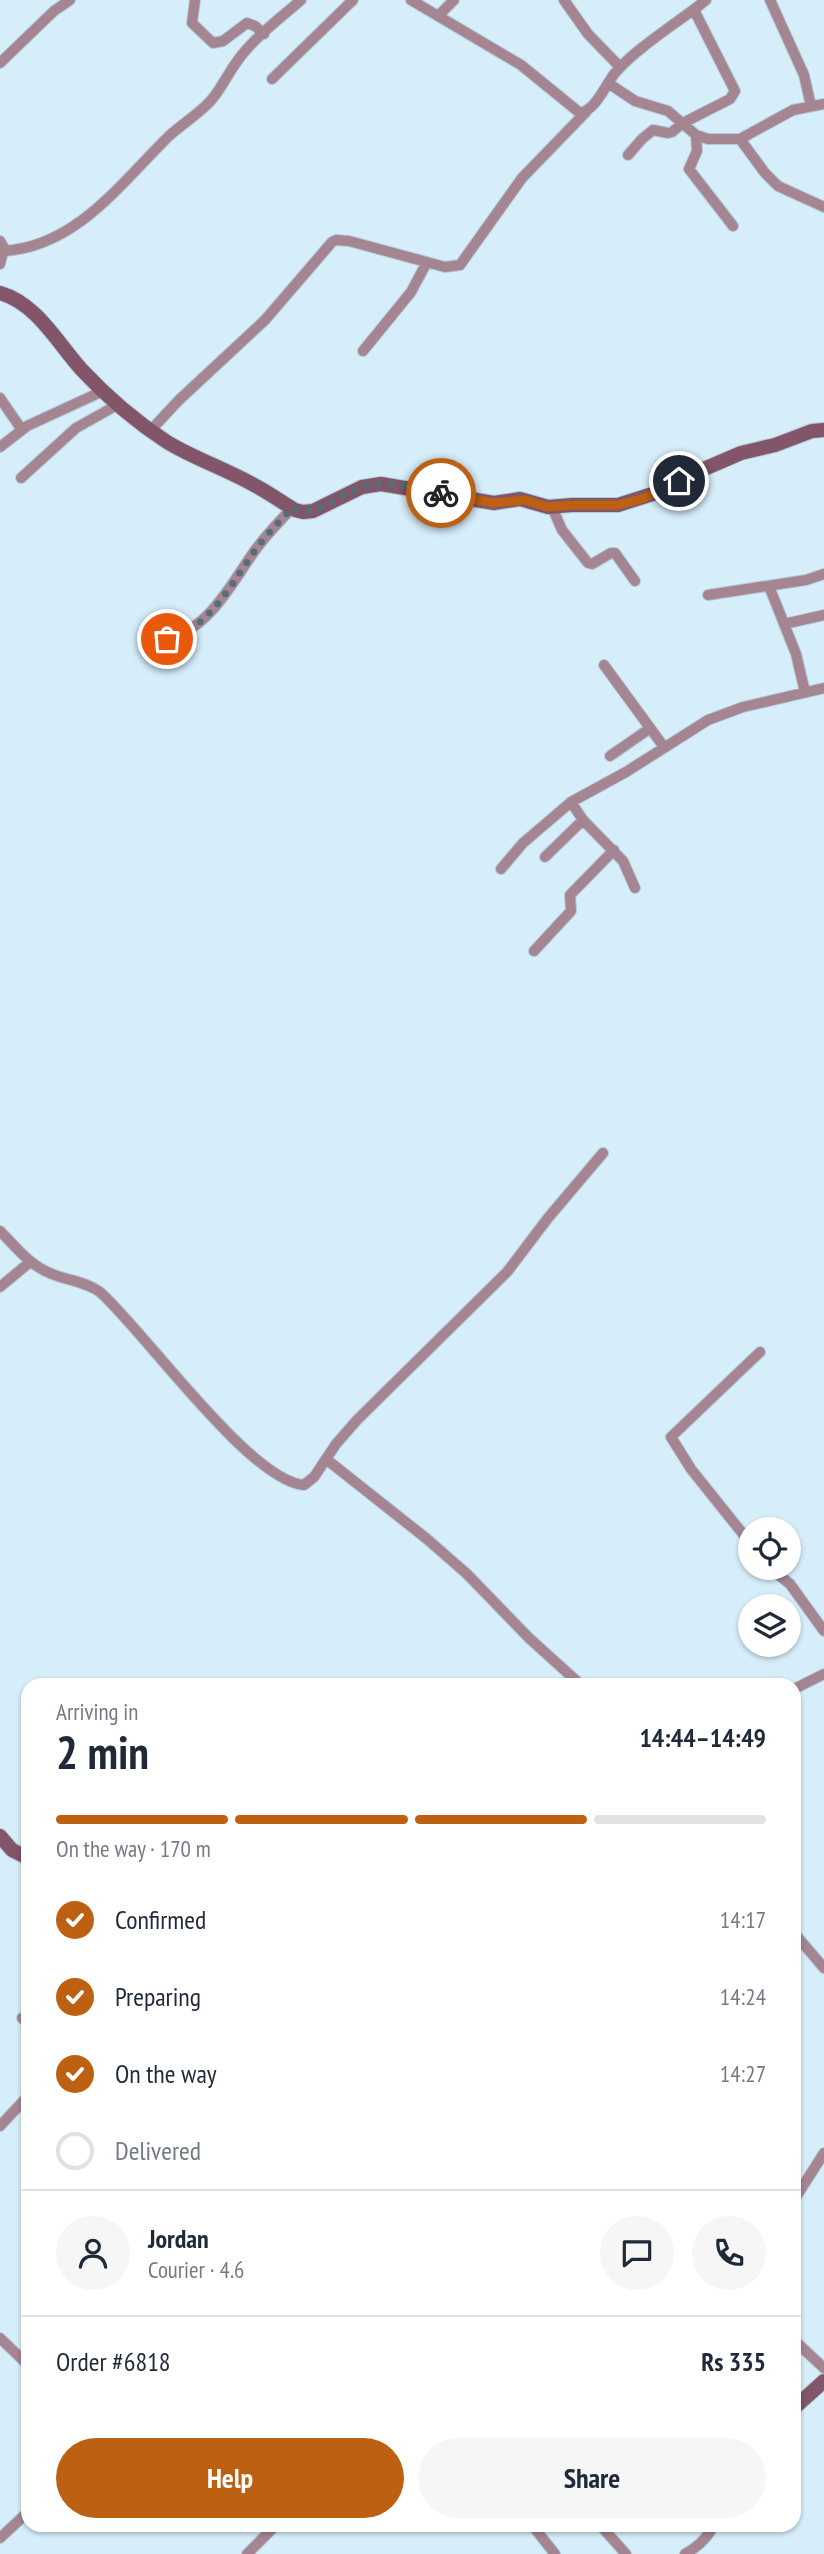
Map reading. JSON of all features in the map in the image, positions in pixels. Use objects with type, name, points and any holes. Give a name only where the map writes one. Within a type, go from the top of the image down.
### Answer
[{"type":"street","points":[[0,63],[70,0]]},
{"type":"street","points":[[195,0],[192,23],[213,43],[223,41],[247,23],[264,34]]},
{"type":"street","points":[[0,264],[2,246],[33,248],[79,224],[181,125],[209,103],[232,66],[247,48],[301,0]]},
{"type":"street","points":[[272,79],[353,0]]},
{"type":"street","points":[[411,0],[521,65],[575,111],[586,112]]},
{"type":"street","points":[[438,16],[454,0]]},
{"type":"street","points":[[564,0],[588,34],[620,68]]},
{"type":"street","points":[[151,430],[179,400],[265,320],[332,242],[349,241],[445,267],[460,265],[522,178],[586,112],[620,68],[706,0]]},
{"type":"street","points":[[770,0],[804,75],[811,106]]},
{"type":"street","points":[[628,155],[653,130],[668,133],[730,99],[735,91],[694,10]]},
{"type":"street","points":[[608,83],[635,101],[668,111],[696,135],[708,139],[740,139],[793,110],[824,104]]},
{"type":"street","points":[[696,135],[697,151],[689,169],[733,226]]},
{"type":"street","points":[[740,139],[778,186],[824,207]]},
{"type":"street","points":[[363,351],[411,292],[427,262]]},
{"type":"street","points":[[0,293],[17,299],[31,310],[103,391],[151,430],[187,453],[253,484],[303,512],[313,511],[362,487],[382,484],[494,503],[520,499],[552,507],[618,505],[662,491],[724,459],[812,431],[824,430]]},
{"type":"street","points":[[0,447],[22,429],[103,391]]},
{"type":"street","points":[[0,398],[22,429]]},
{"type":"street","points":[[21,478],[76,428],[117,405]]},
{"type":"street","points":[[552,507],[562,530],[589,563],[615,553],[635,581]]},
{"type":"street","points":[[167,639],[189,631],[233,586],[264,538],[292,508]]},
{"type":"street","points":[[708,594],[806,580],[824,574]]},
{"type":"street","points":[[769,586],[796,654],[805,692]]},
{"type":"street","points":[[784,624],[824,615]]},
{"type":"street","points":[[604,665],[664,747]]},
{"type":"street","points":[[501,869],[523,843],[571,802],[720,715],[824,688]]},
{"type":"street","points":[[610,756],[649,729]]},
{"type":"street","points":[[571,802],[583,820],[626,865],[635,888]]},
{"type":"street","points":[[545,857],[583,820]]},
{"type":"street","points":[[534,951],[570,913],[570,895],[614,850]]},
{"type":"street","points":[[0,1231],[30,1262],[55,1275],[90,1285],[100,1292],[229,1435],[286,1479],[304,1485],[314,1477],[357,1420],[387,1388],[507,1272],[603,1153]]},
{"type":"street","points":[[0,1287],[30,1262]]},
{"type":"street","points":[[738,1528],[691,1469],[671,1437],[760,1352]]},
{"type":"street","points":[[326,1459],[447,1557],[573,1678]]},
{"type":"street","points":[[785,1580],[824,1630]]},
{"type":"street","points":[[801,1686],[824,1674]]},
{"type":"street","points":[[0,1836],[12,1850],[21,1854]]},
{"type":"street","points":[[801,1941],[824,1968]]},
{"type":"street","points":[[0,2126],[21,2104]]},
{"type":"street","points":[[801,2189],[824,2153]]},
{"type":"street","points":[[0,2338],[21,2358]]},
{"type":"street","points":[[801,2347],[824,2368]]},
{"type":"street","points":[[801,2402],[824,2381]]},
{"type":"street","points":[[0,2538],[21,2518]]},
{"type":"street","points":[[247,2554],[269,2532]]},
{"type":"street","points":[[538,2532],[555,2554]]},
{"type":"street","points":[[606,2532],[626,2554]]},
{"type":"street","points":[[685,2554],[698,2547],[710,2532]]},
{"type":"way so far","points":[[167,639],[189,631],[218,602],[233,586],[264,538],[292,508],[303,512],[313,511],[370,485],[394,485],[441,493]]},
{"type":"route","points":[[441,493],[494,503],[520,499],[544,507],[618,505],[642,499],[679,481]]}]
